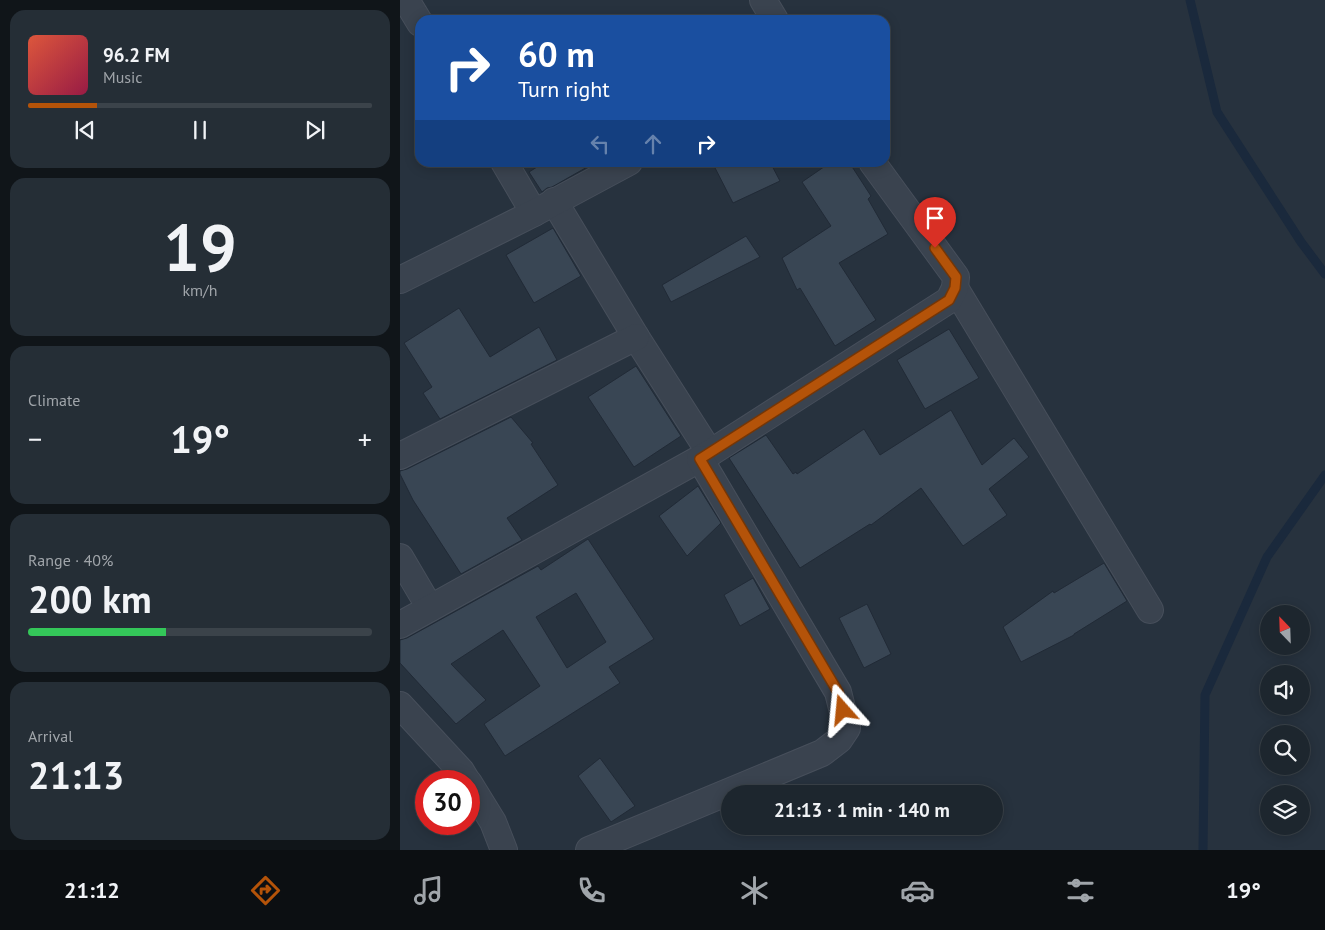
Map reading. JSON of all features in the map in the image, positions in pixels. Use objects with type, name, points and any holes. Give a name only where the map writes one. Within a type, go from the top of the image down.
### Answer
[{"type":"street","points":[[406,0],[415,15]]},
{"type":"street","points":[[763,0],[772,15]]},
{"type":"street","points":[[508,167],[544,207],[636,337],[838,692],[847,728],[838,740],[822,753],[589,850]]},
{"type":"street","points":[[400,280],[620,167]]},
{"type":"street","points":[[400,625],[705,456],[949,300],[955,288],[956,277],[876,167]]},
{"type":"street","points":[[955,288],[1150,610]]},
{"type":"street","points":[[400,456],[636,337]]},
{"type":"street","points":[[400,557],[430,608]]},
{"type":"street","points":[[400,705],[460,770]]},
{"type":"street","points":[[480,801],[493,822],[504,850]]},
{"type":"building","points":[[537,167],[587,167],[542,192],[529,172]]},
{"type":"building","points":[[715,167],[773,167],[780,181],[733,203]]},
{"type":"building","points":[[824,167],[852,167],[871,196],[868,199],[888,234],[839,263],[876,320],[835,346],[800,288],[797,290],[782,258],[831,226],[802,182]]},
{"type":"building","points":[[553,228],[581,276],[534,303],[506,255]]},
{"type":"building","points":[[746,236],[760,257],[671,302],[662,285]]},
{"type":"building","points":[[459,308],[490,357],[539,327],[557,360],[440,419],[423,393],[432,387],[404,343]]},
{"type":"building","points":[[949,329],[979,378],[925,409],[897,360]]},
{"type":"building","points":[[636,366],[681,436],[634,467],[588,397]]},
{"type":"building","points":[[951,410],[982,465],[1014,438],[1029,457],[989,489],[1007,515],[963,546],[921,488],[871,525],[800,568],[729,458],[766,435],[793,474],[796,472],[797,474],[864,429],[880,455]]},
{"type":"building","points":[[511,417],[533,443],[531,444],[558,485],[507,518],[522,540],[461,574],[413,500],[400,471]]},
{"type":"building","points":[[698,486],[721,523],[687,556],[659,516]]},
{"type":"building","points":[[588,539],[654,639],[609,667],[620,683],[505,756],[484,724],[540,686],[503,630],[451,664],[486,700],[456,724],[400,663],[400,640],[407,638],[538,566],[541,570]],"holes":[[[576,593],[606,642],[567,668],[536,617]]]},
{"type":"building","points":[[1104,563],[1127,601],[1074,635],[1021,662],[1003,627],[1053,591],[1054,593]]},
{"type":"building","points":[[753,578],[770,609],[740,626],[724,595]]},
{"type":"building","points":[[867,604],[891,654],[864,668],[839,618]]},
{"type":"building","points":[[600,758],[635,806],[611,822],[578,776]]},
{"type":"waterway","points":[[1190,0],[1217,112],[1301,242],[1325,274]]},
{"type":"waterway","points":[[1203,850],[1205,695],[1267,557],[1325,475]]},
{"type":"route","points":[[843,710],[838,692],[700,459],[949,300],[955,288],[956,277],[935,248]]}]
